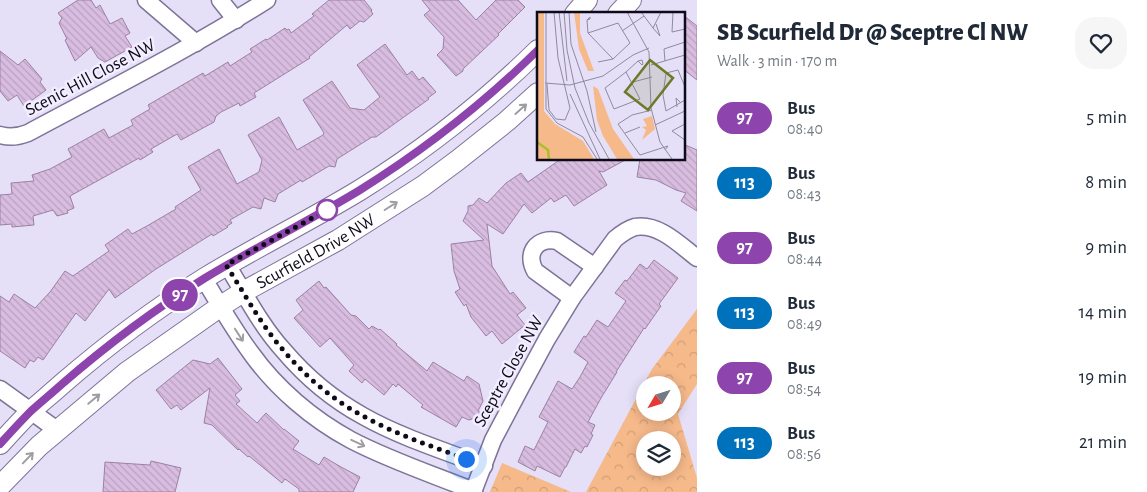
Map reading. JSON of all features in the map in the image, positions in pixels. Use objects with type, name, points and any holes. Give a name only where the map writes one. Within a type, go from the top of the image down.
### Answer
[{"type":"street","name":"Scenic Hill Close NW","points":[[146,0],[196,42]]},
{"type":"street","points":[[220,0],[236,20]]},
{"type":"street","name":"Scenic Hill Close NW","points":[[0,135],[13,137],[28,133],[236,20],[267,0]]},
{"type":"street","points":[[577,12],[587,0]]},
{"type":"street","points":[[620,12],[631,0]]},
{"type":"street","name":"Scurfield Drive NW","points":[[0,444],[31,411],[108,346],[154,312],[226,265],[346,198],[417,152],[483,101],[537,51]]},
{"type":"street","name":"Scurfield Drive NW","points":[[0,486],[39,446],[127,372],[220,306],[338,240],[423,186],[507,121],[537,94]]},
{"type":"street","name":"Sceptre Close NW","points":[[204,279],[251,354],[294,401],[351,440],[474,492],[493,440],[547,339],[572,298],[615,239],[635,227],[646,227],[667,235],[697,258]]},
{"type":"street","points":[[572,298],[535,271],[531,260],[534,249],[544,241],[557,241],[595,267]]},
{"type":"street","points":[[226,265],[267,330],[284,352],[312,380],[340,402],[364,417],[393,431],[484,466]]},
{"type":"street","points":[[0,390],[57,430]]},
{"type":"street","points":[[325,424],[340,402]]},
{"type":"green space","points":[[697,309],[697,384],[681,409],[681,376],[648,376]]},
{"type":"green space","points":[[636,399],[636,421],[680,421],[697,478],[697,492],[586,492]]},
{"type":"green space","points":[[502,463],[571,492],[490,492]]},
{"type":"building","points":[[78,0],[91,0],[96,8],[100,5],[110,24],[122,18],[130,33],[125,36],[132,47],[105,62],[98,58],[91,47],[75,61],[65,40],[67,39],[59,23],[62,18],[58,13]]},
{"type":"building","points":[[329,0],[364,0],[373,14],[364,22],[360,21],[350,29],[347,25],[310,58],[254,93],[256,97],[240,106],[239,103],[221,112],[216,116],[214,122],[181,140],[177,134],[151,149],[153,152],[140,160],[139,158],[70,196],[74,208],[67,211],[68,213],[57,216],[53,210],[33,216],[34,225],[12,227],[12,224],[0,225],[0,195],[12,194],[11,183],[34,181],[32,175],[50,169],[72,157],[68,149],[104,129],[109,138],[133,125],[131,120],[150,109],[148,105],[203,73],[205,76],[228,62],[230,66],[252,52],[250,49],[285,28],[289,29],[291,33],[314,16],[312,14]]},
{"type":"building","points":[[422,0],[458,0],[476,20],[496,0],[518,0],[525,7],[456,76],[437,55],[443,49],[444,37],[424,15],[430,10]]},
{"type":"building","points":[[684,16],[697,26],[697,80],[684,70]]},
{"type":"building","points":[[385,44],[407,75],[412,71],[419,80],[423,77],[436,92],[429,99],[376,137],[372,137],[337,159],[335,167],[329,166],[302,182],[301,180],[278,194],[275,202],[264,198],[261,209],[253,207],[230,220],[232,223],[228,227],[213,236],[212,234],[156,269],[115,298],[109,289],[85,321],[76,313],[43,360],[38,357],[34,362],[30,360],[25,368],[0,351],[0,296],[9,302],[14,294],[35,308],[50,292],[65,271],[73,276],[109,251],[105,245],[128,229],[132,234],[147,226],[176,209],[175,207],[201,190],[188,167],[219,149],[237,184],[259,172],[262,160],[248,135],[279,117],[297,150],[323,135],[324,133],[303,100],[332,81],[350,108],[364,110],[380,97],[357,65]]},
{"type":"building","points":[[0,51],[18,65],[25,59],[42,79],[40,82],[46,90],[24,106],[17,95],[8,101],[0,91]]},
{"type":"building","points":[[684,144],[697,150],[697,211],[681,201],[686,193],[656,180],[637,177],[640,160],[684,160]]},
{"type":"building","points":[[560,160],[625,160],[603,172],[599,171],[607,185],[574,206],[566,195],[554,202],[551,198],[532,213],[524,204],[503,234],[487,224],[492,266],[510,294],[513,292],[526,308],[517,315],[525,325],[502,344],[492,331],[486,336],[471,317],[466,304],[464,306],[455,292],[460,289],[454,271],[451,244],[484,240],[463,221],[468,211],[468,206],[473,205],[479,198],[487,203],[506,183],[521,173],[528,182]]},
{"type":"building","points":[[654,260],[678,278],[659,304],[661,306],[644,328],[616,372],[588,422],[595,425],[591,434],[593,435],[587,447],[585,446],[581,453],[575,449],[560,477],[537,466],[535,471],[518,462],[525,446],[534,450],[548,422],[539,417],[558,381],[572,389],[588,362],[574,352],[584,336],[586,337],[597,320],[608,327],[626,301],[615,293],[640,264],[647,269]]},
{"type":"building","points":[[319,281],[351,315],[356,316],[369,329],[372,326],[380,329],[427,371],[433,362],[464,381],[467,376],[479,384],[483,401],[478,411],[484,415],[469,420],[462,417],[456,427],[421,407],[423,405],[398,384],[396,387],[393,384],[384,395],[365,379],[362,383],[349,371],[354,365],[330,338],[320,347],[294,318],[303,310],[296,300]]},
{"type":"building","points":[[218,358],[242,389],[235,395],[240,401],[236,404],[257,423],[266,413],[299,441],[293,449],[319,465],[324,457],[360,477],[353,492],[299,492],[299,489],[285,479],[282,483],[249,456],[238,450],[212,425],[204,423],[210,388],[181,410],[177,405],[171,409],[156,390],[193,360],[210,364]]},
{"type":"building","points":[[151,461],[181,468],[175,492],[103,492],[105,462],[150,465]]},
{"type":"bus line","name":"97","points":[[0,444],[31,411],[69,378],[154,312],[226,265],[325,211],[417,152],[483,101],[537,51]]},
{"type":"route","points":[[327,210],[226,265],[267,330],[284,352],[312,380],[340,402],[364,417],[393,431],[466,459]]}]
